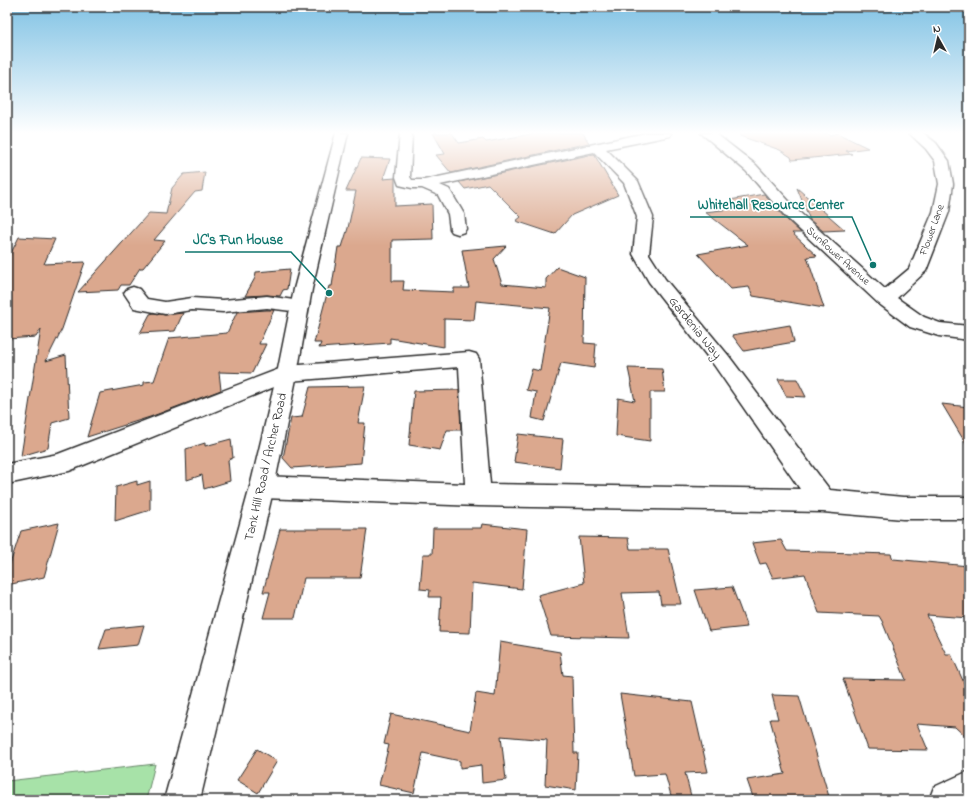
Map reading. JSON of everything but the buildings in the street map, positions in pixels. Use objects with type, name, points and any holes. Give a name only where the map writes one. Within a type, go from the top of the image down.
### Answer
[{"type":"street","name":"Tank Hill Road / Archer Road","points":[[182,800],[262,488],[288,374],[300,306],[333,171]]},
{"type":"street","points":[[403,171],[404,182],[412,184],[424,184],[488,171]]},
{"type":"street","name":"Gardenia Way","points":[[620,171],[631,181],[645,217],[641,254],[658,282],[720,360],[823,501]]},
{"type":"street","name":"Sunflower Avenue","points":[[753,171],[792,214],[885,299],[917,322],[940,329],[969,333]]},
{"type":"street","name":"Flower Lane","points":[[885,299],[917,271],[941,212],[946,184],[944,171]]},
{"type":"street","points":[[424,184],[444,192],[456,214],[458,228]]},
{"type":"street","points":[[133,293],[141,304],[164,308],[192,304],[223,306],[267,302],[300,306]]},
{"type":"street","points":[[7,474],[60,464],[288,374],[469,359],[478,495]]},
{"type":"street","points":[[262,488],[478,495],[823,501],[903,508],[969,508]]},
{"type":"street","points":[[947,800],[969,789]]},
{"type":"green space","points":[[155,764],[146,800],[7,800],[7,781]]},
{"type":"place","name":"Whitehall Resource Center","points":[[873,265]]},
{"type":"place","name":"JC's Fun House","points":[[329,293]]}]
